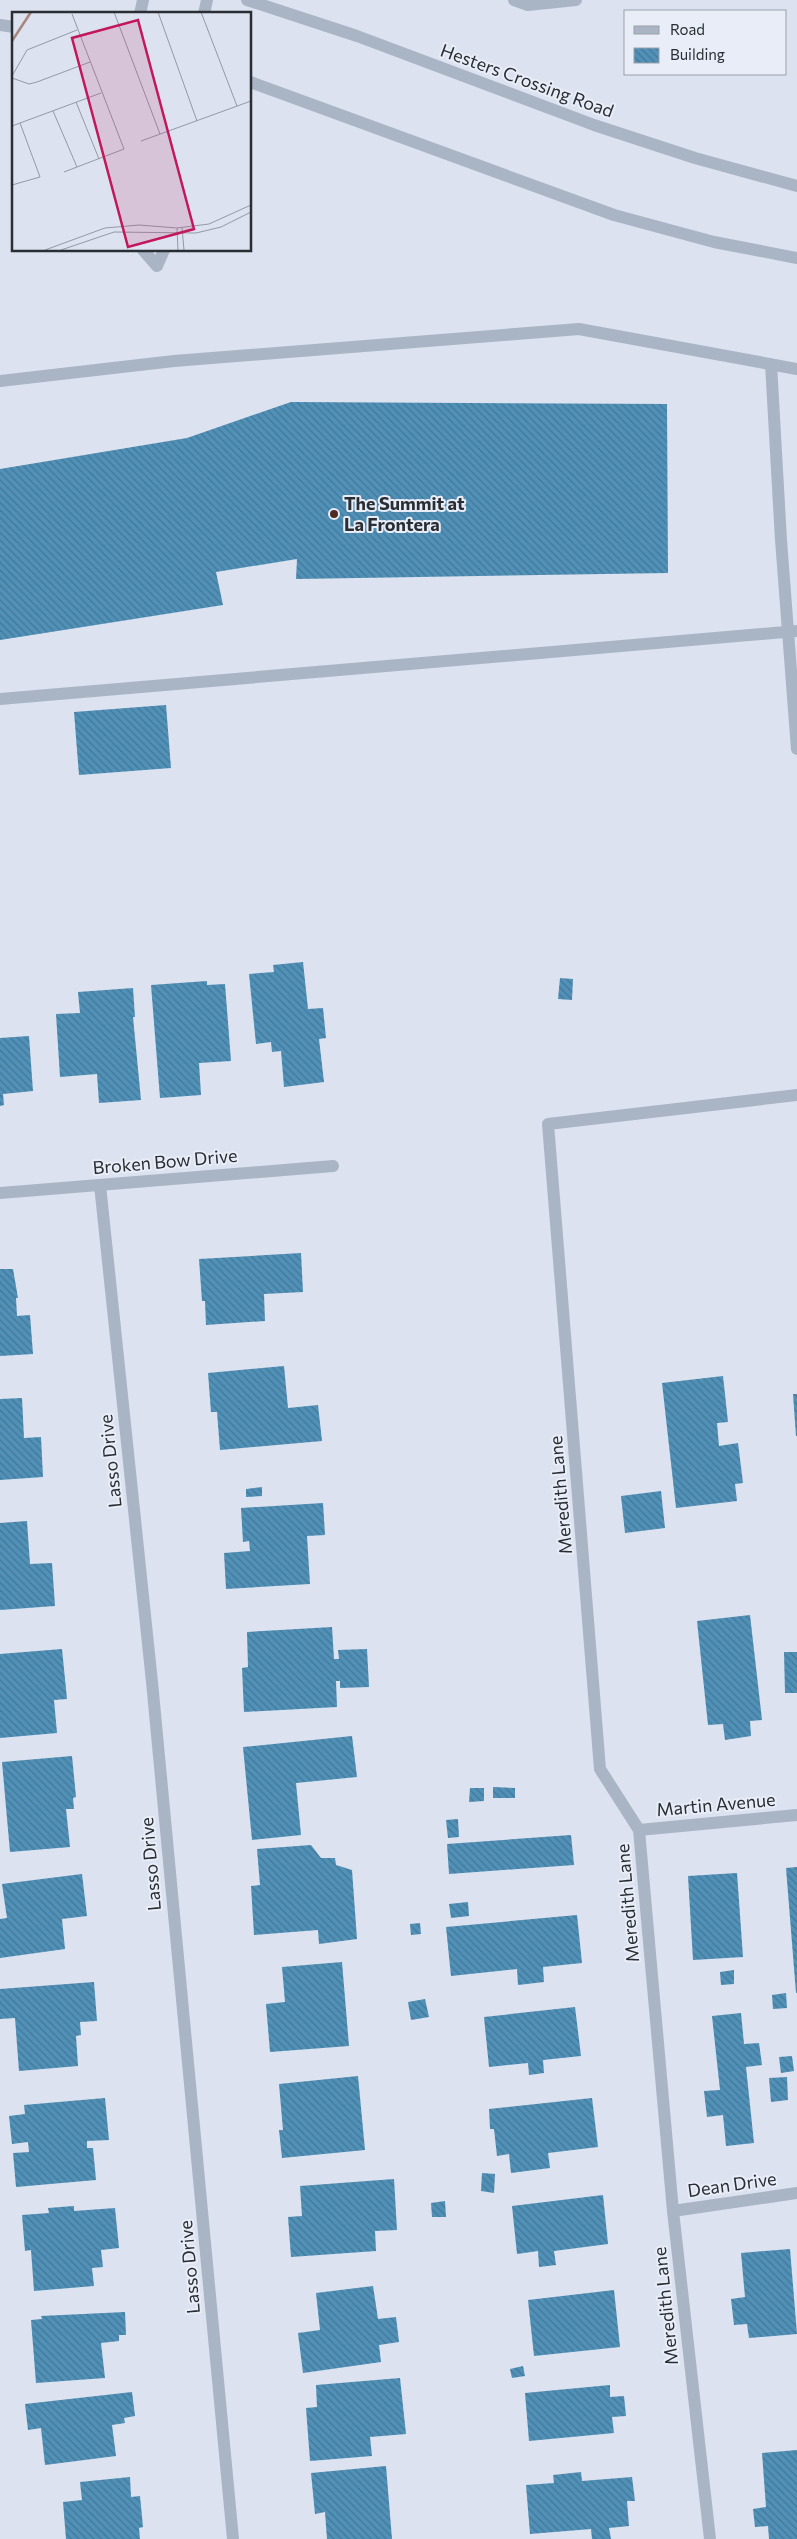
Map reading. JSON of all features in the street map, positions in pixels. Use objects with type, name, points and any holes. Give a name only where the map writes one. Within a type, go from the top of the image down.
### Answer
[{"type":"street","name":"Hesters Crossing Road","points":[[247,0],[357,36],[594,125],[694,158],[797,186]]},
{"type":"street","points":[[514,0],[528,5],[576,0]]},
{"type":"street","points":[[251,82],[614,215],[714,242],[797,258]]},
{"type":"street","points":[[144,251],[157,266],[164,251]]},
{"type":"street","points":[[0,381],[174,361],[579,329],[797,369]]},
{"type":"street","points":[[771,364],[792,632],[797,749]]},
{"type":"street","points":[[0,699],[792,632]]},
{"type":"street","name":"Meredith Lane","points":[[710,2539],[673,2211],[639,1830],[600,1769],[548,1124],[797,1095]]},
{"type":"street","name":"Broken Bow Drive","points":[[0,1193],[332,1166]]},
{"type":"street","name":"Lasso Drive","points":[[100,1185],[152,1682],[233,2539]]},
{"type":"street","name":"Martin Avenue","points":[[639,1830],[797,1815]]},
{"type":"street","name":"Dean Drive","points":[[673,2211],[797,2193]]},
{"type":"building","name":"The Summit at La Frontera","points":[[291,402],[667,404],[668,573],[296,579],[297,559],[216,572],[223,605],[0,640],[0,469],[187,438]]},
{"type":"building","points":[[166,705],[171,768],[79,775],[74,712]]},
{"type":"building","points":[[303,962],[308,1009],[323,1008],[326,1038],[319,1039],[324,1082],[284,1087],[281,1051],[272,1052],[271,1042],[256,1044],[249,974],[274,972],[273,965]]},
{"type":"building","points":[[560,978],[573,979],[572,1000],[558,999]]},
{"type":"building","points":[[207,981],[207,985],[225,984],[231,1061],[199,1063],[201,1095],[160,1098],[151,985]]},
{"type":"building","points":[[133,988],[135,1017],[133,1017],[141,1100],[99,1103],[97,1074],[60,1077],[56,1014],[80,1013],[78,992]]},
{"type":"building","points":[[29,1036],[33,1091],[3,1094],[4,1105],[0,1106],[0,1038]]},
{"type":"building","points":[[301,1253],[303,1292],[264,1294],[265,1321],[206,1325],[205,1301],[202,1301],[199,1259]]},
{"type":"building","points":[[0,1269],[13,1269],[18,1298],[16,1298],[17,1316],[30,1315],[33,1354],[0,1356]]},
{"type":"building","points":[[284,1366],[288,1408],[318,1405],[322,1441],[220,1450],[217,1412],[211,1412],[208,1373]]},
{"type":"building","points":[[723,1376],[728,1422],[717,1423],[719,1446],[738,1443],[743,1483],[735,1484],[737,1501],[676,1508],[662,1383]]},
{"type":"building","points":[[793,1394],[797,1394],[797,1436],[796,1436]]},
{"type":"building","points":[[22,1398],[24,1438],[41,1437],[43,1477],[0,1480],[0,1399]]},
{"type":"building","points":[[262,1487],[262,1496],[246,1497],[246,1489]]},
{"type":"building","points":[[661,1491],[665,1528],[625,1533],[621,1496]]},
{"type":"building","points":[[323,1503],[325,1535],[307,1536],[310,1584],[226,1589],[224,1553],[250,1551],[249,1541],[243,1542],[241,1508]]},
{"type":"building","points":[[27,1521],[30,1564],[52,1563],[55,1606],[0,1610],[0,1523]]},
{"type":"building","points":[[750,1615],[762,1720],[750,1721],[751,1736],[725,1740],[723,1724],[708,1725],[697,1621]]},
{"type":"building","points":[[332,1627],[334,1659],[339,1659],[338,1650],[367,1649],[369,1687],[340,1688],[340,1681],[336,1681],[337,1707],[244,1712],[242,1668],[248,1667],[247,1632]]},
{"type":"building","points":[[62,1649],[67,1699],[54,1700],[57,1733],[0,1738],[0,1654]]},
{"type":"building","points":[[784,1652],[797,1652],[797,1693],[785,1693]]},
{"type":"building","points":[[352,1736],[357,1777],[296,1783],[301,1835],[252,1840],[243,1747]]},
{"type":"building","points":[[72,1756],[76,1797],[73,1798],[74,1809],[66,1809],[70,1847],[10,1852],[2,1762]]},
{"type":"building","points":[[493,1787],[515,1788],[515,1798],[493,1798]]},
{"type":"building","points":[[470,1788],[484,1788],[484,1801],[469,1802]]},
{"type":"building","points":[[458,1819],[459,1837],[448,1838],[446,1820]]},
{"type":"building","points":[[571,1835],[574,1865],[449,1874],[447,1844]]},
{"type":"building","points":[[311,1845],[321,1858],[335,1858],[336,1865],[352,1870],[357,1939],[319,1944],[318,1930],[254,1935],[251,1886],[260,1885],[257,1849]]},
{"type":"building","points":[[797,1867],[797,1993],[796,1993],[786,1868]]},
{"type":"building","points":[[737,1873],[743,1957],[693,1960],[688,1876]]},
{"type":"building","points":[[82,1874],[87,1916],[62,1919],[65,1949],[0,1958],[0,1919],[7,1918],[2,1884]]},
{"type":"building","points":[[468,1902],[469,1916],[451,1918],[449,1904]]},
{"type":"building","points":[[577,1915],[582,1963],[543,1967],[544,1982],[518,1985],[517,1969],[451,1976],[446,1927]]},
{"type":"building","points":[[420,1923],[421,1934],[411,1935],[410,1924]]},
{"type":"building","points":[[342,1962],[349,2046],[270,2052],[266,2004],[285,2002],[282,1967]]},
{"type":"building","points":[[734,1970],[734,1984],[721,1985],[720,1972]]},
{"type":"building","points":[[94,1982],[97,2021],[80,2022],[81,2035],[76,2036],[78,2066],[19,2071],[15,2018],[0,2019],[0,1989]]},
{"type":"building","points":[[786,1993],[787,2008],[773,2009],[772,1995]]},
{"type":"building","points":[[425,1999],[429,2017],[411,2020],[408,2002]]},
{"type":"building","points":[[575,2007],[581,2056],[543,2060],[544,2073],[529,2075],[528,2063],[489,2067],[484,2017]]},
{"type":"building","points":[[741,2013],[744,2044],[759,2043],[762,2065],[746,2067],[754,2143],[726,2146],[723,2115],[707,2117],[704,2091],[720,2090],[712,2016]]},
{"type":"building","points":[[792,2056],[794,2071],[781,2073],[779,2057]]},
{"type":"building","points":[[358,2076],[365,2150],[282,2158],[279,2130],[283,2130],[279,2084]]},
{"type":"building","points":[[787,2077],[788,2100],[771,2102],[769,2078]]},
{"type":"building","points":[[105,2098],[109,2140],[87,2141],[87,2148],[93,2148],[96,2180],[16,2187],[13,2153],[29,2152],[28,2142],[12,2144],[9,2116],[25,2114],[24,2105]]},
{"type":"building","points":[[592,2098],[598,2147],[548,2153],[550,2168],[511,2173],[509,2154],[497,2156],[494,2129],[490,2129],[489,2109]]},
{"type":"building","points":[[482,2173],[495,2174],[494,2193],[481,2191]]},
{"type":"building","points":[[394,2179],[397,2230],[375,2231],[376,2251],[291,2257],[288,2217],[302,2216],[300,2186]]},
{"type":"building","points":[[603,2195],[608,2244],[554,2251],[556,2265],[539,2267],[538,2251],[517,2254],[512,2206]]},
{"type":"building","points":[[445,2201],[446,2217],[432,2217],[431,2203]]},
{"type":"building","points":[[74,2206],[74,2211],[115,2208],[119,2248],[101,2250],[103,2267],[92,2268],[94,2286],[34,2291],[31,2250],[25,2251],[22,2215],[49,2213],[48,2208]]},
{"type":"building","points":[[790,2249],[797,2334],[749,2338],[747,2324],[734,2325],[731,2299],[745,2297],[741,2253]]},
{"type":"building","points":[[373,2286],[378,2319],[396,2317],[399,2342],[379,2345],[381,2362],[303,2373],[298,2333],[320,2330],[316,2293]]},
{"type":"building","points":[[614,2290],[620,2347],[534,2356],[528,2300]]},
{"type":"building","points":[[125,2312],[126,2335],[119,2335],[119,2341],[101,2343],[105,2378],[36,2383],[31,2320],[42,2319],[41,2316]]},
{"type":"building","points":[[523,2366],[525,2376],[512,2378],[510,2369]]},
{"type":"building","points":[[400,2378],[406,2434],[370,2437],[372,2456],[310,2461],[306,2408],[317,2407],[316,2385]]},
{"type":"building","points":[[610,2385],[610,2397],[624,2396],[626,2416],[612,2417],[614,2433],[529,2441],[525,2393]]},
{"type":"building","points":[[132,2392],[135,2416],[124,2418],[125,2423],[112,2425],[116,2456],[45,2465],[41,2428],[28,2430],[25,2404]]},
{"type":"building","points":[[797,2450],[797,2539],[769,2539],[768,2526],[755,2527],[753,2509],[766,2507],[762,2453]]},
{"type":"building","points":[[386,2466],[392,2539],[327,2539],[325,2512],[315,2514],[311,2473]]},
{"type":"building","points":[[581,2472],[582,2481],[632,2477],[635,2501],[627,2501],[629,2526],[609,2528],[611,2539],[592,2539],[591,2529],[530,2534],[526,2485],[554,2483],[553,2475]]},
{"type":"building","points":[[130,2477],[131,2497],[140,2496],[143,2527],[139,2528],[140,2539],[66,2539],[63,2502],[82,2500],[80,2482]]},
{"type":"place","name":"The Summit at La Frontera","points":[[334,514]]}]
